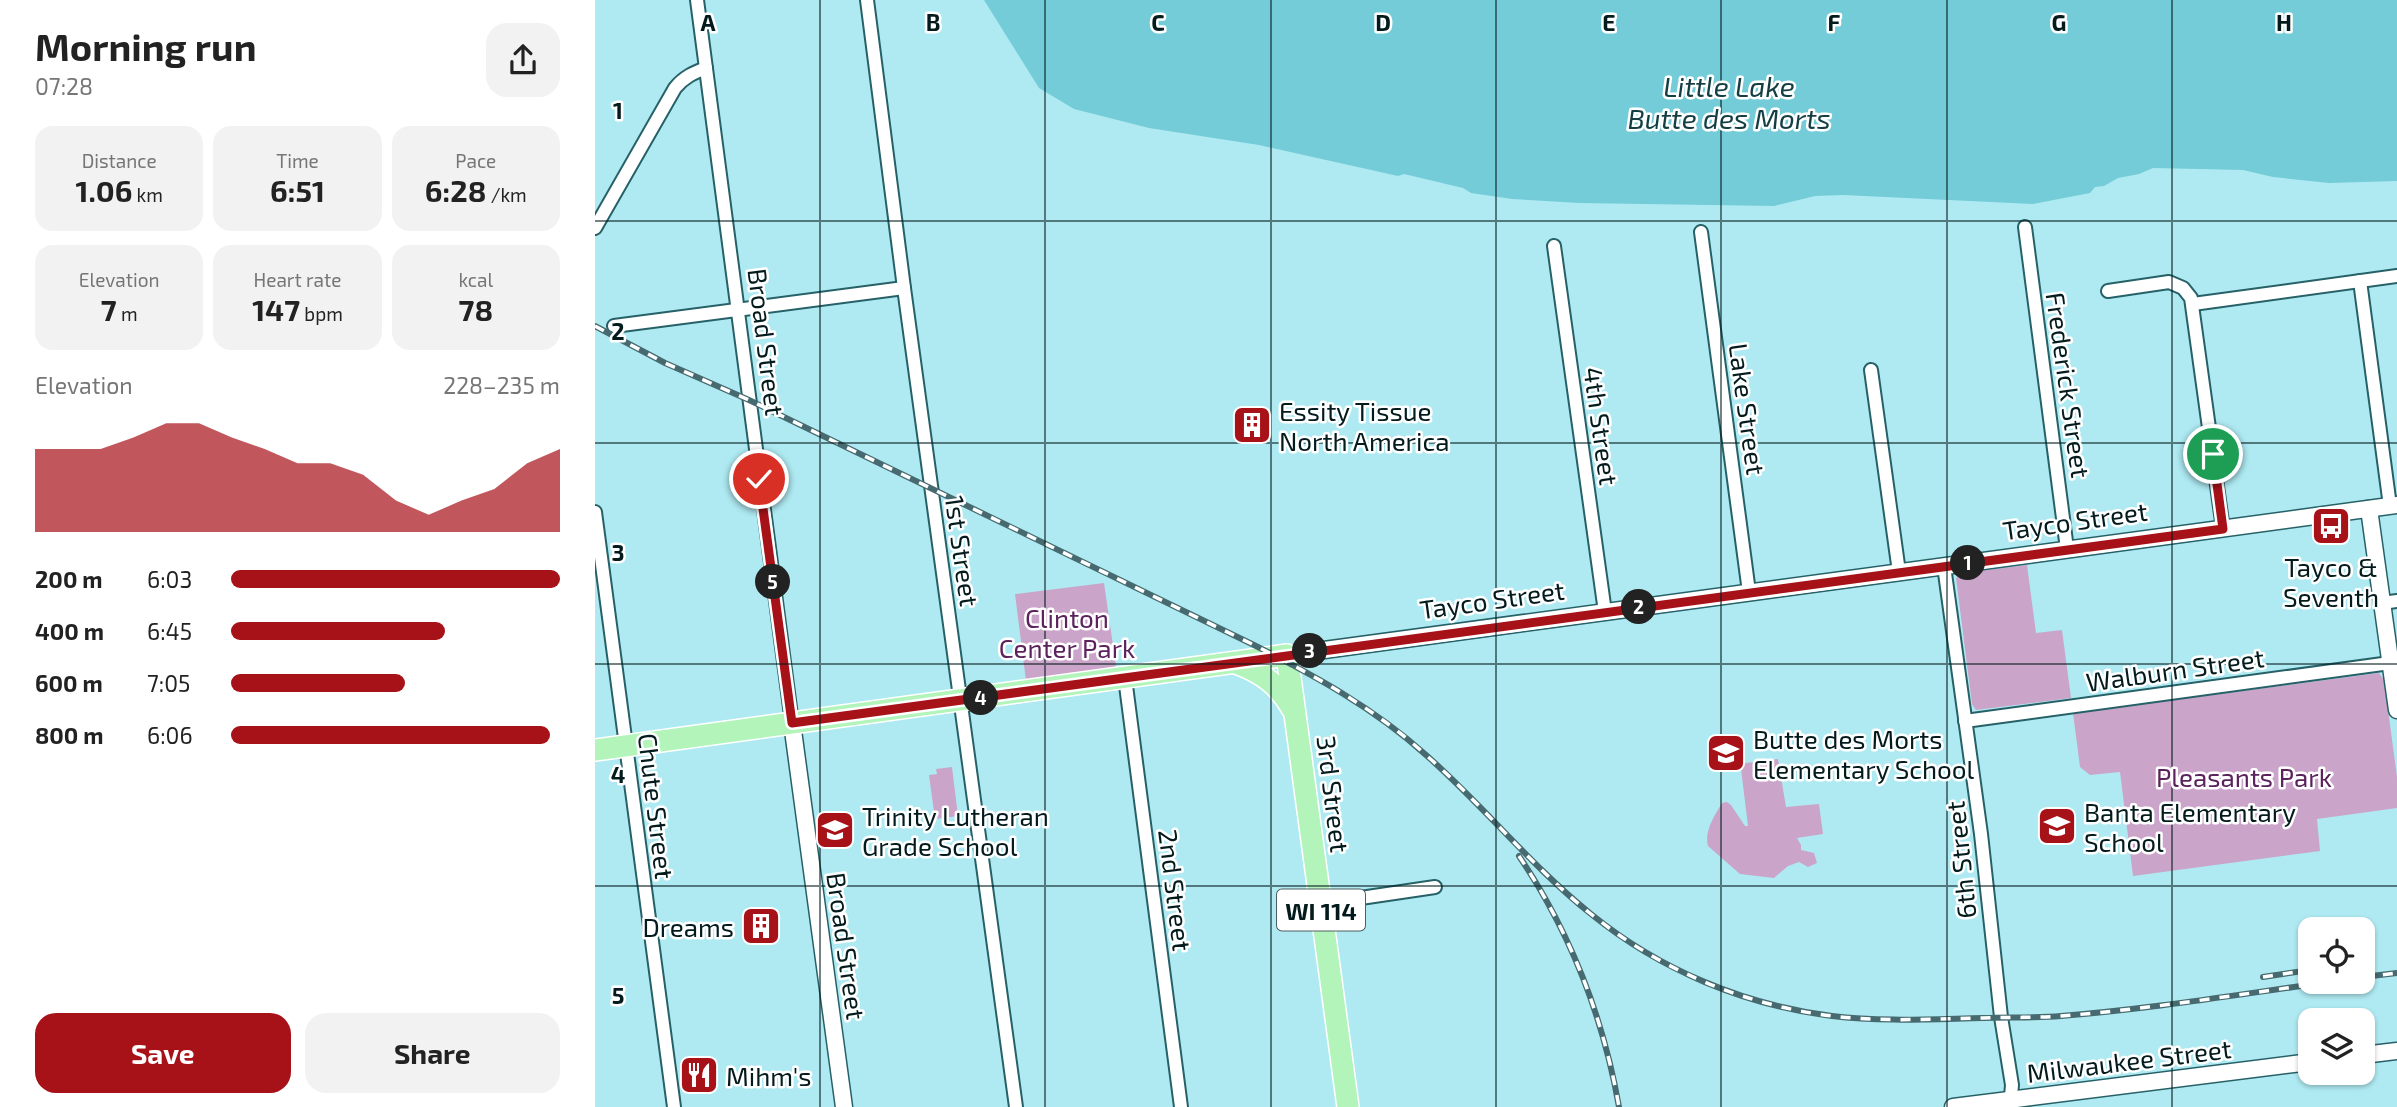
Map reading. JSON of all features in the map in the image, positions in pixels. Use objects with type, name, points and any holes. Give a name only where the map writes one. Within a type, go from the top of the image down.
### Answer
[{"type":"main road","name":"Tayco Street","points":[[595,750],[1287,655]]},
{"type":"main road","name":"3rd Street","points":[[1287,655],[1348,1107]]},
{"type":"main road","points":[[1234,663],[1252,669],[1276,684],[1296,713]]},
{"type":"street","name":"Broad Street","points":[[697,0],[844,1107]]},
{"type":"street","name":"1st Street","points":[[867,0],[1016,1107]]},
{"type":"street","points":[[595,228],[675,88],[682,80],[706,68]]},
{"type":"street","name":"Frederick Street","points":[[2025,227],[2067,549]]},
{"type":"street","name":"Lake Street","points":[[1701,232],[1749,592]]},
{"type":"street","name":"4th Street","points":[[1553,246],[1605,612]]},
{"type":"street","points":[[2193,304],[2397,276]]},
{"type":"street","points":[[2360,281],[2393,506]]},
{"type":"street","points":[[2108,291],[2169,282],[2183,288],[2191,298],[2223,529]]},
{"type":"street","points":[[614,326],[904,288]]},
{"type":"street","points":[[1871,370],[1899,572]]},
{"type":"street","name":"Tayco Street","points":[[1287,655],[2393,506]]},
{"type":"street","points":[[2369,509],[2390,602],[2390,663],[2397,710]]},
{"type":"street","name":"Chute Street","points":[[595,512],[674,1107]]},
{"type":"street","name":"6th Street","points":[[1944,566],[2012,1086],[2010,1103]]},
{"type":"street","name":"Walburn Street","points":[[1965,721],[2390,663]]},
{"type":"street","name":"2nd Street","points":[[1125,678],[1181,1107]]},
{"type":"street","points":[[1320,904],[1436,887]]},
{"type":"street","points":[[2375,1054],[2397,1051]]},
{"type":"street","name":"Milwaukee Street","points":[[1953,1107],[2010,1103],[2298,1064]]},
{"type":"green space","points":[[2027,565],[2036,633],[2062,630],[2071,698],[1976,710],[1972,704],[1956,578],[1964,573]]},
{"type":"green space","name":"Clinton Center Park","points":[[1104,583],[1116,666],[1026,681],[1015,594]]},
{"type":"green space","name":"Pleasants Park","points":[[2379,673],[2384,680],[2397,777],[2397,808],[2317,819],[2320,851],[2133,876],[2120,772],[2090,775],[2080,767],[2073,713]]},
{"type":"green space","points":[[1778,759],[1786,807],[1819,804],[1823,834],[1797,838],[1801,850],[1814,853],[1817,863],[1808,867],[1799,862],[1788,866],[1774,878],[1740,874],[1708,846],[1709,830],[1722,803],[1727,802],[1745,826],[1748,826],[1741,769],[1738,764]]},
{"type":"green space","points":[[952,767],[958,816],[935,819],[929,775],[937,774],[936,769]]},
{"type":"water","name":"Little Lake Butte des Morts","points":[[984,0],[2397,0],[2397,181],[2329,183],[2273,177],[2243,170],[2153,168],[2095,187],[2090,193],[2033,204],[1843,195],[1815,196],[1774,206],[1579,203],[1512,199],[1471,193],[1463,188],[1404,174],[1398,176],[1259,145],[1149,128],[1074,109],[1039,88]]},
{"type":"railway","points":[[595,326],[665,363],[749,400],[1254,645],[1322,681],[1386,722],[1426,755],[1548,876],[1591,914],[1645,952],[1704,982],[1735,994],[1799,1011],[1870,1019],[2042,1017],[2095,1013],[2298,986]]},
{"type":"railway","points":[[1519,856],[1554,914],[1582,976],[1604,1040],[1619,1107]]},
{"type":"railway","points":[[2263,977],[2298,972]]},
{"type":"railway","points":[[2375,976],[2397,973]]},
{"type":"place","name":"Essity Tissue North America","points":[[1252,425]]},
{"type":"place","name":"Tayco & Seventh","points":[[2331,526]]},
{"type":"place","name":"Butte des Morts Elementary School","points":[[1726,753]]},
{"type":"place","name":"Banta Elementary School","points":[[2057,826]]},
{"type":"place","name":"Trinity Lutheran Grade School","points":[[835,830]]},
{"type":"place","name":"Dreams","points":[[761,926]]},
{"type":"place","name":"Mihm's","points":[[699,1075]]},
{"type":"route","points":[[759,479],[792,723],[2223,529],[2213,454]]}]
